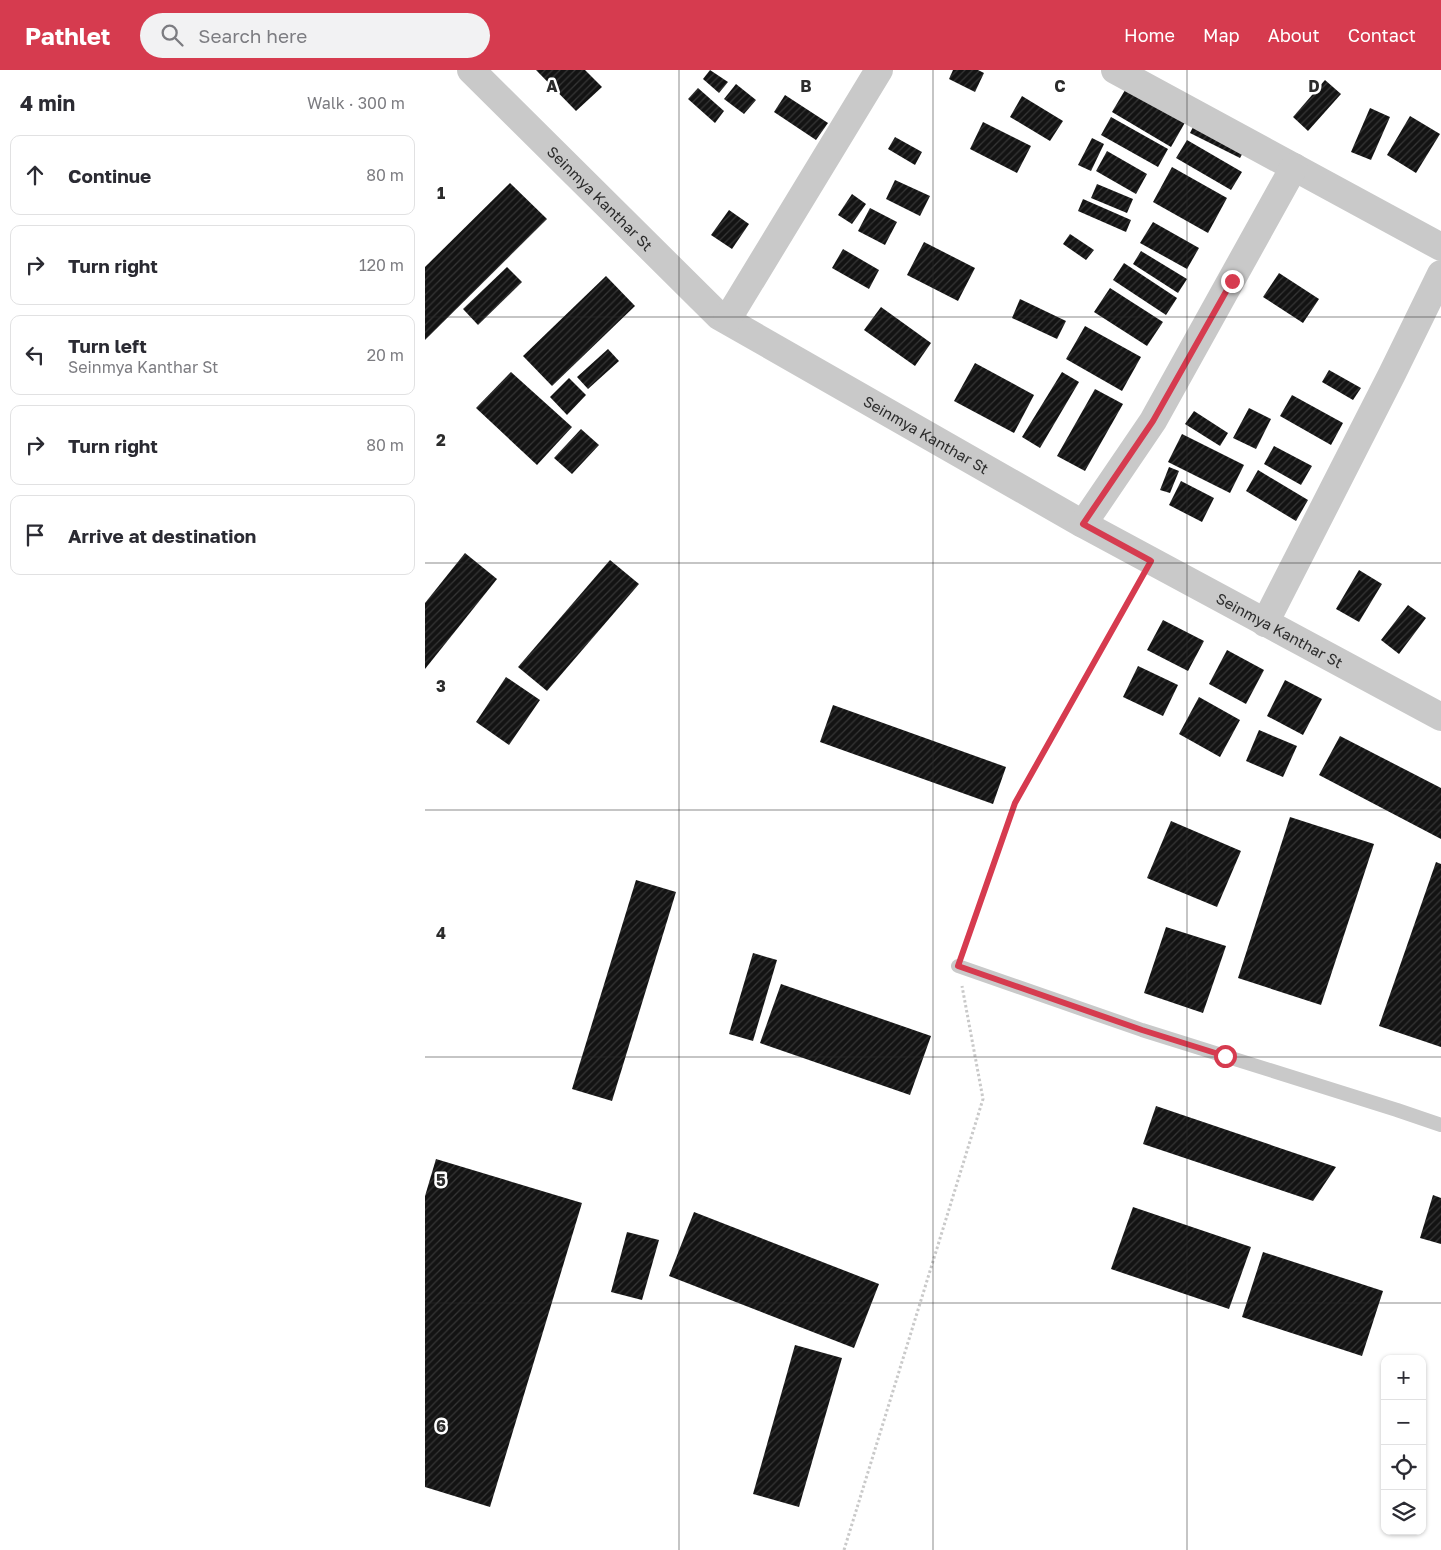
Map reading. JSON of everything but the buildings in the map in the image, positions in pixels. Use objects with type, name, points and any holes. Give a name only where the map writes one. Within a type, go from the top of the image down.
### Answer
[{"type":"street","name":"Seinmya Kanthar St","points":[[471,70],[719,316],[1083,524],[1441,717]]},
{"type":"street","points":[[727,320],[879,70]]},
{"type":"street","points":[[1115,70],[1441,247]]},
{"type":"street","points":[[1083,524],[1153,421],[1294,167]]},
{"type":"street","points":[[1265,623],[1441,274]]},
{"type":"lane","points":[[958,966],[1142,1030],[1441,1125]]},
{"type":"path","points":[[844,1550],[983,1099],[958,966],[1015,803],[1151,561]]},
{"type":"route","points":[[1225,1056],[1142,1030],[958,966],[1015,803],[1151,561],[1083,524],[1153,421],[1232,281]]}]
